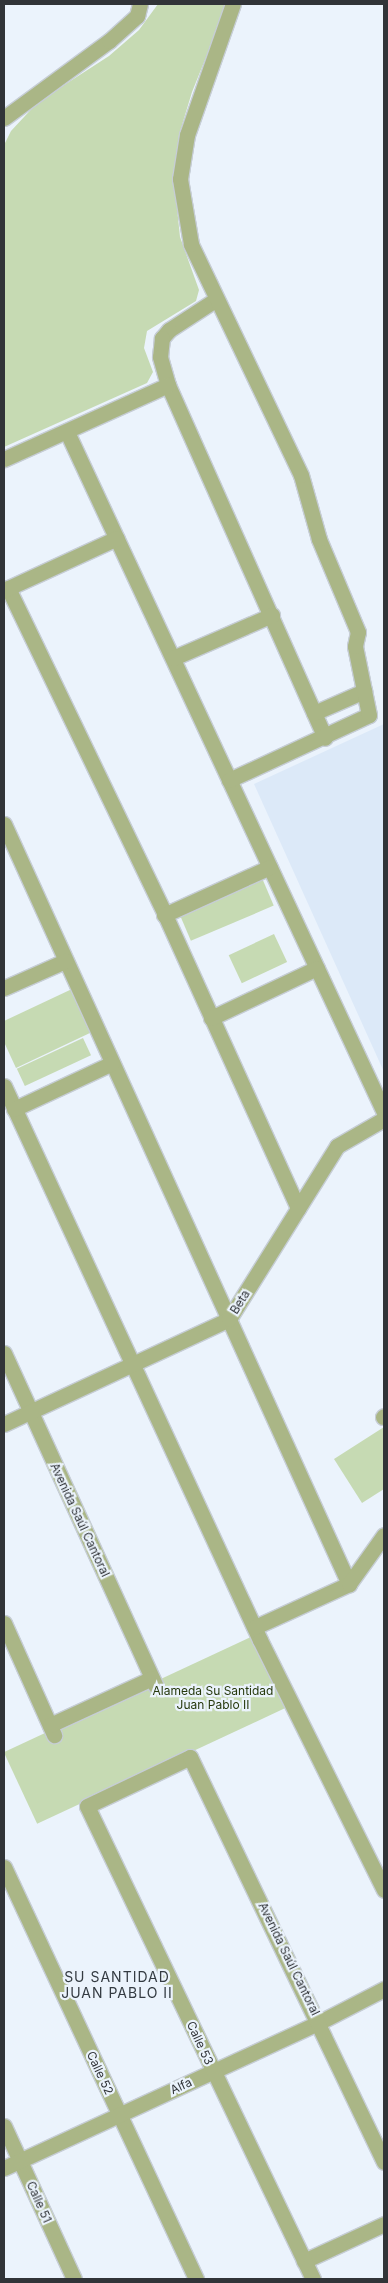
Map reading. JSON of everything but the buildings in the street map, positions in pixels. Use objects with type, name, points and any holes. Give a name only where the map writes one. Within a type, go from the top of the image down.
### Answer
[{"type":"street","points":[[4,118],[109,41],[137,16],[140,4]]},
{"type":"street","points":[[229,780],[368,718],[355,646],[358,632],[319,539],[300,475],[263,392],[215,300],[191,244],[180,179],[187,135],[233,4]]},
{"type":"street","points":[[215,300],[169,330],[162,338],[160,357],[168,385],[272,615],[325,738]]},
{"type":"street","points":[[4,459],[168,385]]},
{"type":"street","points":[[67,432],[384,1112]]},
{"type":"street","points":[[117,538],[6,589],[164,915],[298,1208]]},
{"type":"street","points":[[172,658],[272,615]]},
{"type":"street","points":[[314,714],[364,691]]},
{"type":"street","points":[[4,824],[349,1584]]},
{"type":"street","points":[[164,915],[270,867]]},
{"type":"street","points":[[4,988],[65,961]]},
{"type":"street","points":[[211,1018],[317,968]]},
{"type":"street","points":[[14,1109],[112,1063]]},
{"type":"street","points":[[4,1086],[254,1627],[384,1890]]},
{"type":"street","name":"Beta","points":[[4,1424],[229,1319],[338,1146],[384,1119]]},
{"type":"street","name":"Avenida Saúl Cantoral","points":[[4,1353],[154,1682],[52,1730],[4,1623]]},
{"type":"street","points":[[254,1627],[349,1584],[384,1535]]},
{"type":"street","name":"Avenida Saúl Cantoral","points":[[190,1757],[320,2022],[384,2162]]},
{"type":"street","name":"Calle 53","points":[[190,1757],[87,1806],[313,2279]]},
{"type":"street","name":"Calle 52","points":[[4,1867],[196,2279]]},
{"type":"street","name":"Alfa","points":[[4,2168],[320,2022],[384,1989]]},
{"type":"street","name":"Calle 51","points":[[4,2126],[74,2279]]},
{"type":"street","points":[[304,2261],[384,2224]]},
{"type":"shaded area","points":[[384,724],[384,1072],[254,784]]},
{"type":"green space","points":[[158,4],[227,5],[192,92],[179,135],[174,179],[180,237],[199,290],[196,301],[147,331],[144,348],[153,372],[147,383],[4,447],[4,145],[11,131],[38,102],[109,56],[139,30]]},
{"type":"green space","points":[[262,878],[274,906],[191,941],[179,913]]},
{"type":"green space","points":[[274,934],[287,962],[242,983],[229,955]]},
{"type":"green space","points":[[72,989],[92,1032],[16,1068],[4,1042],[4,1021]]},
{"type":"green space","points":[[83,1038],[91,1055],[25,1086],[17,1069]]},
{"type":"green space","points":[[384,1427],[384,1489],[362,1503],[334,1459]]},
{"type":"green space","name":"Alameda Su Santidad Juan Pablo II","points":[[253,1636],[286,1708],[37,1824],[4,1752]]},
{"type":"district","name":"SU SANTIDAD JUAN PABLO II","points":[[117,1985]]}]
